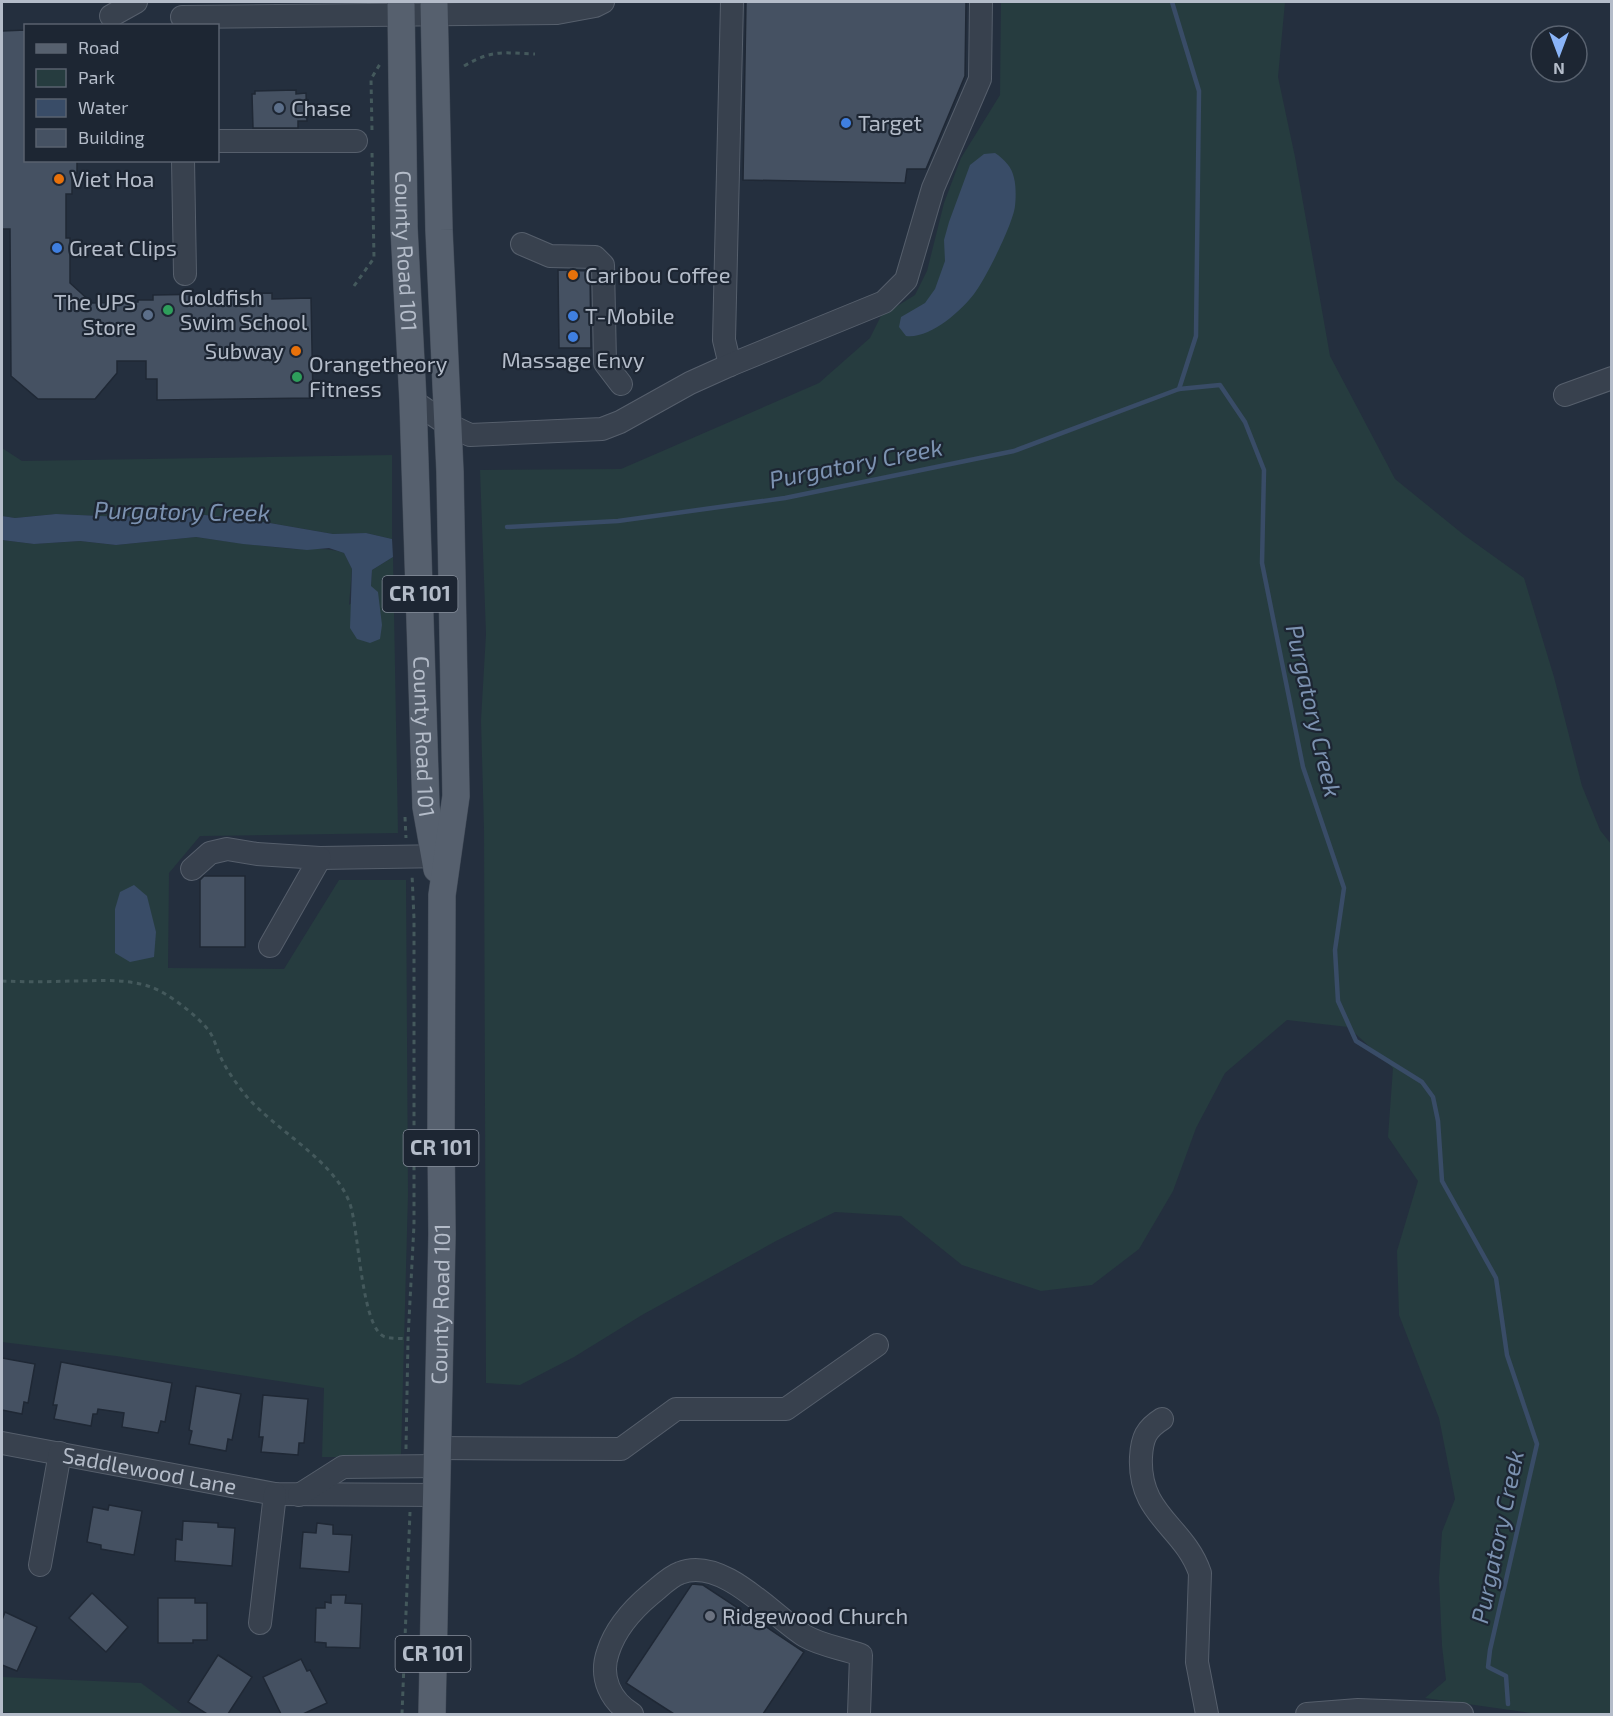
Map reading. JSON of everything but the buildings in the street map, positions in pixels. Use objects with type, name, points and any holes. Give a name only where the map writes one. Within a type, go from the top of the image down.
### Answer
[{"type":"main road","name":"County Road 101","points":[[401,8],[404,228],[413,401],[426,807],[441,856]]},
{"type":"main road","name":"County Road 101","points":[[432,1714],[442,1234],[441,856],[456,796],[447,424],[433,8]]},
{"type":"street","points":[[111,16],[136,2]]},
{"type":"street","points":[[730,365],[724,340],[732,2]]},
{"type":"street","points":[[413,401],[447,424],[470,435],[602,429],[620,422],[690,383],[884,302],[906,280],[933,188],[980,80],[981,2]]},
{"type":"street","points":[[182,15],[401,8],[557,13],[597,3]]},
{"type":"street","points":[[219,141],[366,140]]},
{"type":"street","points":[[183,162],[184,274]]},
{"type":"street","points":[[522,244],[550,256],[595,257],[603,265],[605,363],[621,384]]},
{"type":"street","points":[[1564,395],[1611,378]]},
{"type":"street","points":[[192,869],[210,853],[227,849],[257,854],[320,858],[441,856]]},
{"type":"street","points":[[270,946],[320,858]]},
{"type":"street","points":[[299,1495],[343,1467],[407,1466],[438,1457],[621,1449],[676,1409],[786,1409],[877,1345]]},
{"type":"street","points":[[1162,1419],[1152,1425],[1145,1434],[1140,1472],[1145,1492],[1155,1510],[1187,1548],[1200,1573],[1197,1662],[1207,1714]]},
{"type":"street","name":"Saddlewood Lane","points":[[2,1443],[275,1494],[437,1495]]},
{"type":"street","points":[[40,1565],[60,1453]]},
{"type":"street","points":[[260,1623],[275,1494]]},
{"type":"street","points":[[621,1712],[609,1692],[605,1663],[616,1635],[639,1606],[664,1584],[679,1573],[697,1569],[715,1573],[748,1592],[806,1636],[824,1645],[861,1655],[860,1714]]},
{"type":"street","points":[[1307,1714],[1358,1710],[1462,1714]]},
{"type":"path","points":[[464,66],[481,56],[492,53],[535,54]]},
{"type":"path","points":[[354,286],[374,258],[366,140],[371,79],[380,62]]},
{"type":"path","points":[[2,981],[108,981],[152,987],[184,1007],[209,1031],[222,1060],[247,1096],[272,1121],[323,1164],[343,1186],[355,1218],[363,1287],[376,1330],[384,1337],[408,1339],[407,1466]]},
{"type":"path","points":[[402,1714],[410,1552],[409,1495]]},
{"type":"green space","points":[[1001,2],[1285,2],[1278,77],[1295,157],[1330,356],[1395,479],[1464,535],[1524,578],[1554,677],[1582,786],[1600,830],[1611,844],[1611,1714],[1538,1714],[1425,1698],[1446,1680],[1439,1578],[1442,1532],[1455,1499],[1439,1418],[1399,1315],[1397,1251],[1418,1181],[1388,1137],[1393,1068],[1348,1027],[1287,1020],[1225,1073],[1196,1128],[1173,1191],[1139,1249],[1092,1285],[1041,1291],[962,1265],[901,1216],[835,1212],[776,1241],[642,1315],[574,1357],[520,1385],[486,1383],[484,829],[481,720],[486,634],[480,470],[621,469],[819,383],[870,338],[881,316],[915,295],[927,271],[944,203],[961,158],[1000,95]]},
{"type":"green space","points":[[2,448],[22,461],[392,455],[392,539],[366,533],[333,534],[253,520],[166,511],[123,517],[56,514],[15,518],[2,516]]},
{"type":"green space","points":[[196,537],[269,547],[325,549],[344,553],[352,569],[349,605],[371,586],[372,570],[393,557],[398,833],[200,836],[169,873],[168,968],[284,969],[339,880],[406,880],[408,1194],[401,1454],[395,1457],[322,1457],[324,1388],[116,1356],[2,1342],[2,540],[34,544],[80,541],[116,545]]},
{"type":"green space","points":[[2,1677],[141,1683],[183,1714],[2,1712]]},
{"type":"water","points":[[995,153],[1011,170],[1016,192],[1013,214],[992,264],[974,294],[961,309],[934,329],[915,336],[906,336],[899,327],[901,317],[925,303],[935,289],[945,261],[944,240],[949,222],[970,165],[984,154]]},
{"type":"water","points":[[166,511],[253,520],[333,534],[366,533],[392,539],[393,557],[372,570],[371,586],[378,592],[382,625],[380,639],[370,643],[357,639],[350,628],[352,569],[344,553],[329,548],[307,550],[196,537],[116,545],[80,541],[34,544],[2,540],[2,516],[15,518],[56,514],[123,517]]},
{"type":"water","points":[[134,885],[147,896],[156,932],[154,957],[130,962],[115,953],[115,909],[120,892]]},
{"type":"waterway","points":[[1172,2],[1199,91],[1196,336],[1179,389]]},
{"type":"waterway","name":"Purgatory Creek","points":[[507,527],[618,521],[785,498],[1014,451],[1179,389],[1220,385],[1245,422],[1264,470],[1262,563],[1303,767],[1344,888],[1335,950],[1338,1001],[1356,1041],[1422,1082],[1433,1097],[1438,1121],[1442,1181],[1496,1278],[1507,1355],[1537,1444],[1488,1667],[1506,1676],[1508,1704]]},
{"type":"place","name":"Chase","points":[[279,108]]},
{"type":"place","name":"Target","points":[[846,123]]},
{"type":"place","name":"Viet Hoa","points":[[59,179]]},
{"type":"place","name":"Great Clips","points":[[57,248]]},
{"type":"place","name":"Caribou Coffee","points":[[573,275]]},
{"type":"place","name":"Goldfish Swim School","points":[[168,310]]},
{"type":"place","name":"The UPS Store","points":[[148,315]]},
{"type":"place","name":"T-Mobile","points":[[573,316]]},
{"type":"place","name":"Massage Envy","points":[[573,337]]},
{"type":"place","name":"Subway","points":[[296,351]]},
{"type":"place","name":"Orangetheory Fitness","points":[[297,377]]},
{"type":"place","name":"Ridgewood Church","points":[[710,1616]]}]
